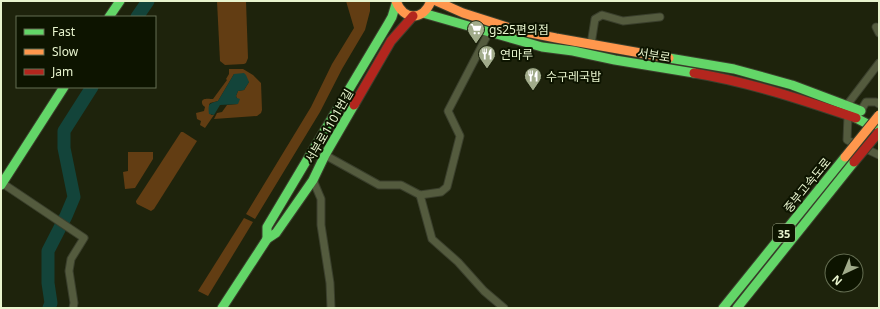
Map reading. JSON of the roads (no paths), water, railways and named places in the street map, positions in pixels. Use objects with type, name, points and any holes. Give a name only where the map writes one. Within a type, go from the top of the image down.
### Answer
[{"type":"main road","points":[[110,16],[120,1]]},
{"type":"main road","points":[[396,2],[402,12],[413,16],[420,15],[428,9],[431,1]]},
{"type":"main road","name":"서부로","points":[[436,1],[464,13],[516,30],[734,69],[792,85],[847,105],[855,115],[879,131]]},
{"type":"main road","points":[[459,1],[459,6],[464,13]]},
{"type":"main road","points":[[267,239],[267,227],[388,24],[392,17],[396,2]]},
{"type":"main road","name":"서부로","points":[[423,13],[542,47],[573,51],[615,60],[723,78],[855,115],[879,120]]},
{"type":"main road","name":"서부로1101번길","points":[[313,180],[391,41],[413,16]]},
{"type":"main road","points":[[2,184],[63,88]]},
{"type":"main road","name":"중부고속도로","points":[[724,308],[879,115]]},
{"type":"main road","name":"중부고속도로","points":[[737,308],[879,131]]},
{"type":"main road","points":[[222,308],[267,239],[276,234],[313,180]]},
{"type":"street","points":[[591,44],[595,19],[602,15],[623,21],[660,17]]},
{"type":"street","points":[[326,155],[379,185],[400,185],[420,195],[441,192],[447,187],[460,136],[448,111],[490,32]]},
{"type":"street","points":[[847,105],[879,63]]},
{"type":"street","points":[[879,104],[876,102],[866,102],[855,115],[847,140],[879,155]]},
{"type":"street","name":"서부로1101번길","points":[[313,180],[321,199],[321,225],[330,283],[331,308]]},
{"type":"street","points":[[2,184],[84,238],[70,259],[69,271],[74,303],[73,308]]},
{"type":"street","points":[[420,195],[432,239],[458,262],[484,291],[504,308]]},
{"type":"water","points":[[244,73],[249,82],[244,90],[238,91],[236,96],[240,99],[238,104],[220,105],[214,115],[209,114],[210,104],[218,101],[234,74]]},
{"type":"waterway","points":[[138,16],[148,1]]},
{"type":"waterway","points":[[49,308],[51,303],[48,283],[48,251],[74,197],[64,148],[64,131],[91,88]]},
{"type":"place","name":"gs25편의점","points":[[476,44]]},
{"type":"place","name":"연마루","points":[[487,69]]},
{"type":"place","name":"수구레국밥","points":[[533,91]]}]
